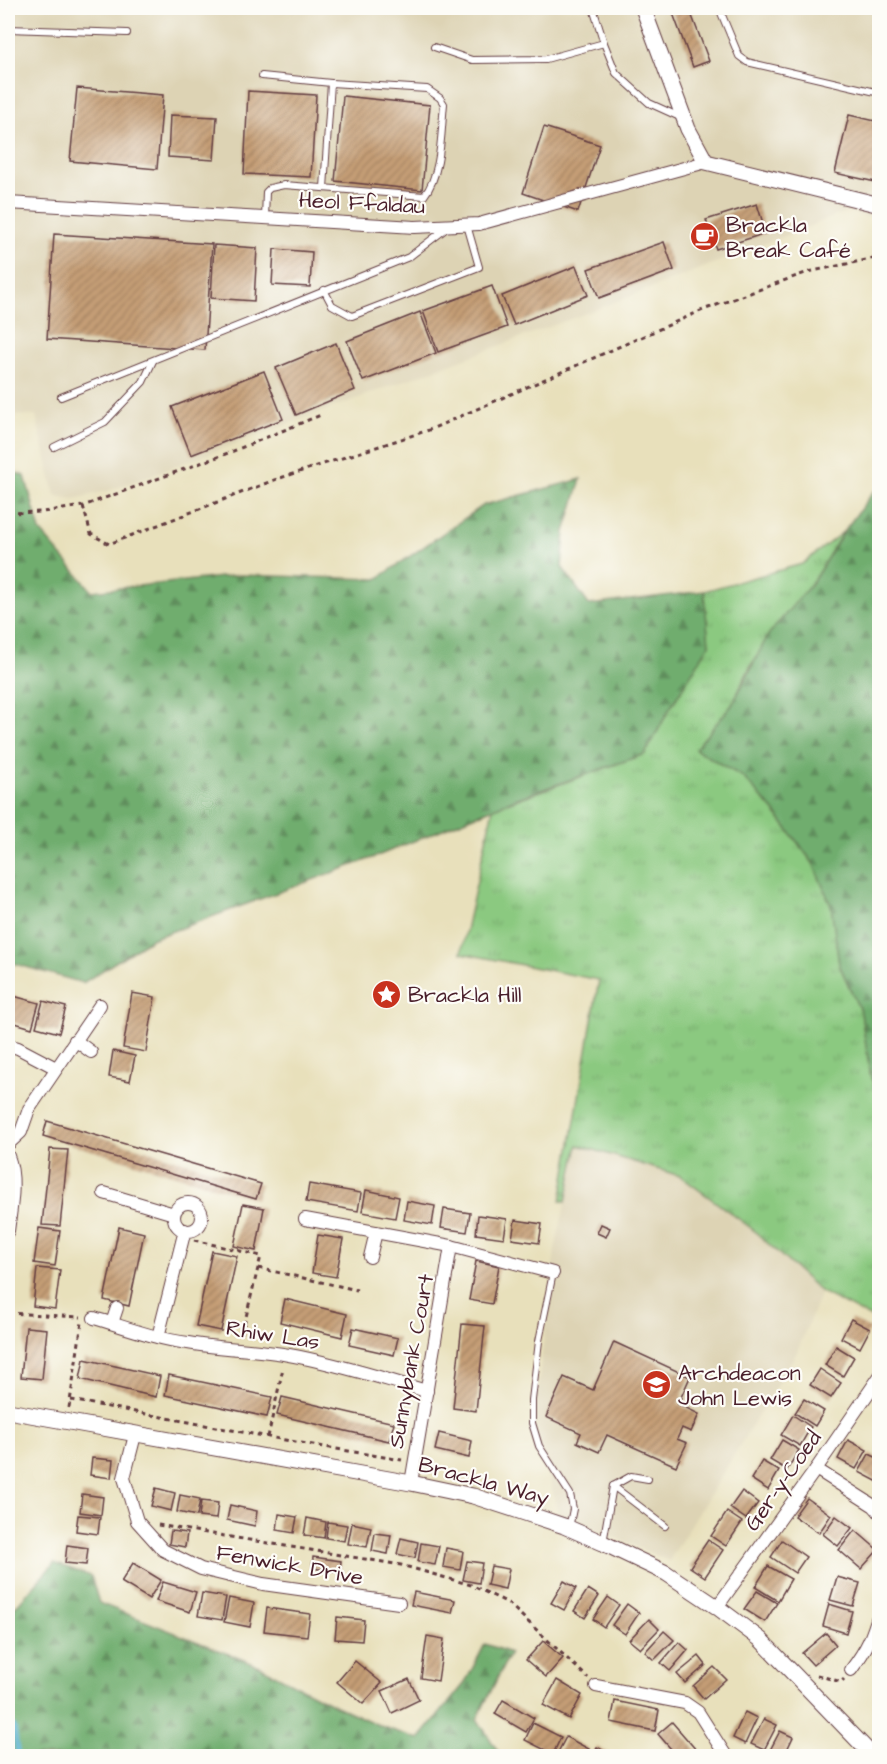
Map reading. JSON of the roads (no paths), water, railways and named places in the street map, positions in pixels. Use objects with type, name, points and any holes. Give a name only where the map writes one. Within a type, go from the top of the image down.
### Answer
[{"type":"street","points":[[643,8],[685,120],[706,162],[879,205]]},
{"type":"street","name":"Heol Ffaldau","points":[[8,203],[415,227],[467,225],[490,221],[706,162]]},
{"type":"street","points":[[8,1144],[21,1132],[29,1109],[100,1005]]},
{"type":"street","points":[[75,1040],[91,1052]]},
{"type":"street","points":[[8,1045],[56,1068]]},
{"type":"street","points":[[8,1156],[13,1192],[8,1231]]},
{"type":"street","points":[[104,1193],[174,1214]]},
{"type":"street","points":[[194,1203],[201,1210],[203,1219],[201,1224],[184,1234],[176,1224],[174,1214],[180,1205],[194,1203]]},
{"type":"street","name":"Sunnybank Court","points":[[305,1219],[451,1245],[553,1273]]},
{"type":"street","points":[[370,1257],[376,1232]]},
{"type":"street","points":[[158,1337],[184,1234]]},
{"type":"street","name":"Sunnybank Court","points":[[411,1483],[451,1245]]},
{"type":"street","points":[[112,1323],[117,1308]]},
{"type":"street","name":"Rhiw Las","points":[[88,1318],[188,1344],[286,1354],[345,1367],[426,1391]]},
{"type":"street","name":"Ger-y-Coed","points":[[717,1607],[816,1469],[879,1376]]},
{"type":"street","name":"Brackla Way","points":[[8,1411],[473,1496],[569,1529],[666,1573],[760,1639],[873,1756]]},
{"type":"street","name":"Fenwick Drive","points":[[135,1435],[124,1478],[137,1521],[163,1550],[201,1569],[264,1584],[399,1603]]},
{"type":"street","points":[[816,1469],[874,1506],[879,1513]]},
{"type":"street","points":[[852,1669],[873,1635],[879,1610]]},
{"type":"street","points":[[596,1686],[685,1703],[698,1712],[726,1756]]},
{"type":"lane","points":[[593,8],[616,73],[649,103],[685,120]]},
{"type":"lane","points":[[719,8],[739,56],[747,62],[879,93]]},
{"type":"lane","points":[[8,29],[127,33]]},
{"type":"lane","points":[[434,47],[472,60],[546,59],[604,43]]},
{"type":"lane","points":[[262,76],[427,89],[440,98],[444,104],[437,168],[431,188],[424,196],[284,185],[270,188],[266,192],[265,218]]},
{"type":"lane","points":[[324,188],[331,83]]},
{"type":"lane","points":[[324,290],[332,304],[352,316],[479,267],[467,225]]},
{"type":"lane","points":[[61,397],[409,257],[448,226]]},
{"type":"lane","points":[[54,447],[105,422],[143,382],[153,361]]},
{"type":"lane","points":[[553,1273],[539,1341],[532,1400],[532,1423],[539,1446],[570,1494],[573,1509],[569,1529]]},
{"type":"lane","points":[[613,1486],[631,1476],[648,1479]]},
{"type":"lane","points":[[613,1486],[665,1526]]},
{"type":"lane","points":[[603,1543],[613,1486]]},
{"type":"waterway","points":[[14,1726],[18,1756]]},
{"type":"place","name":"Brackla Break Café","points":[[705,237]]},
{"type":"place","name":"Brackla Hill","points":[[387,994]]},
{"type":"place","name":"Archdeacon John Lewis","points":[[657,1385]]}]
